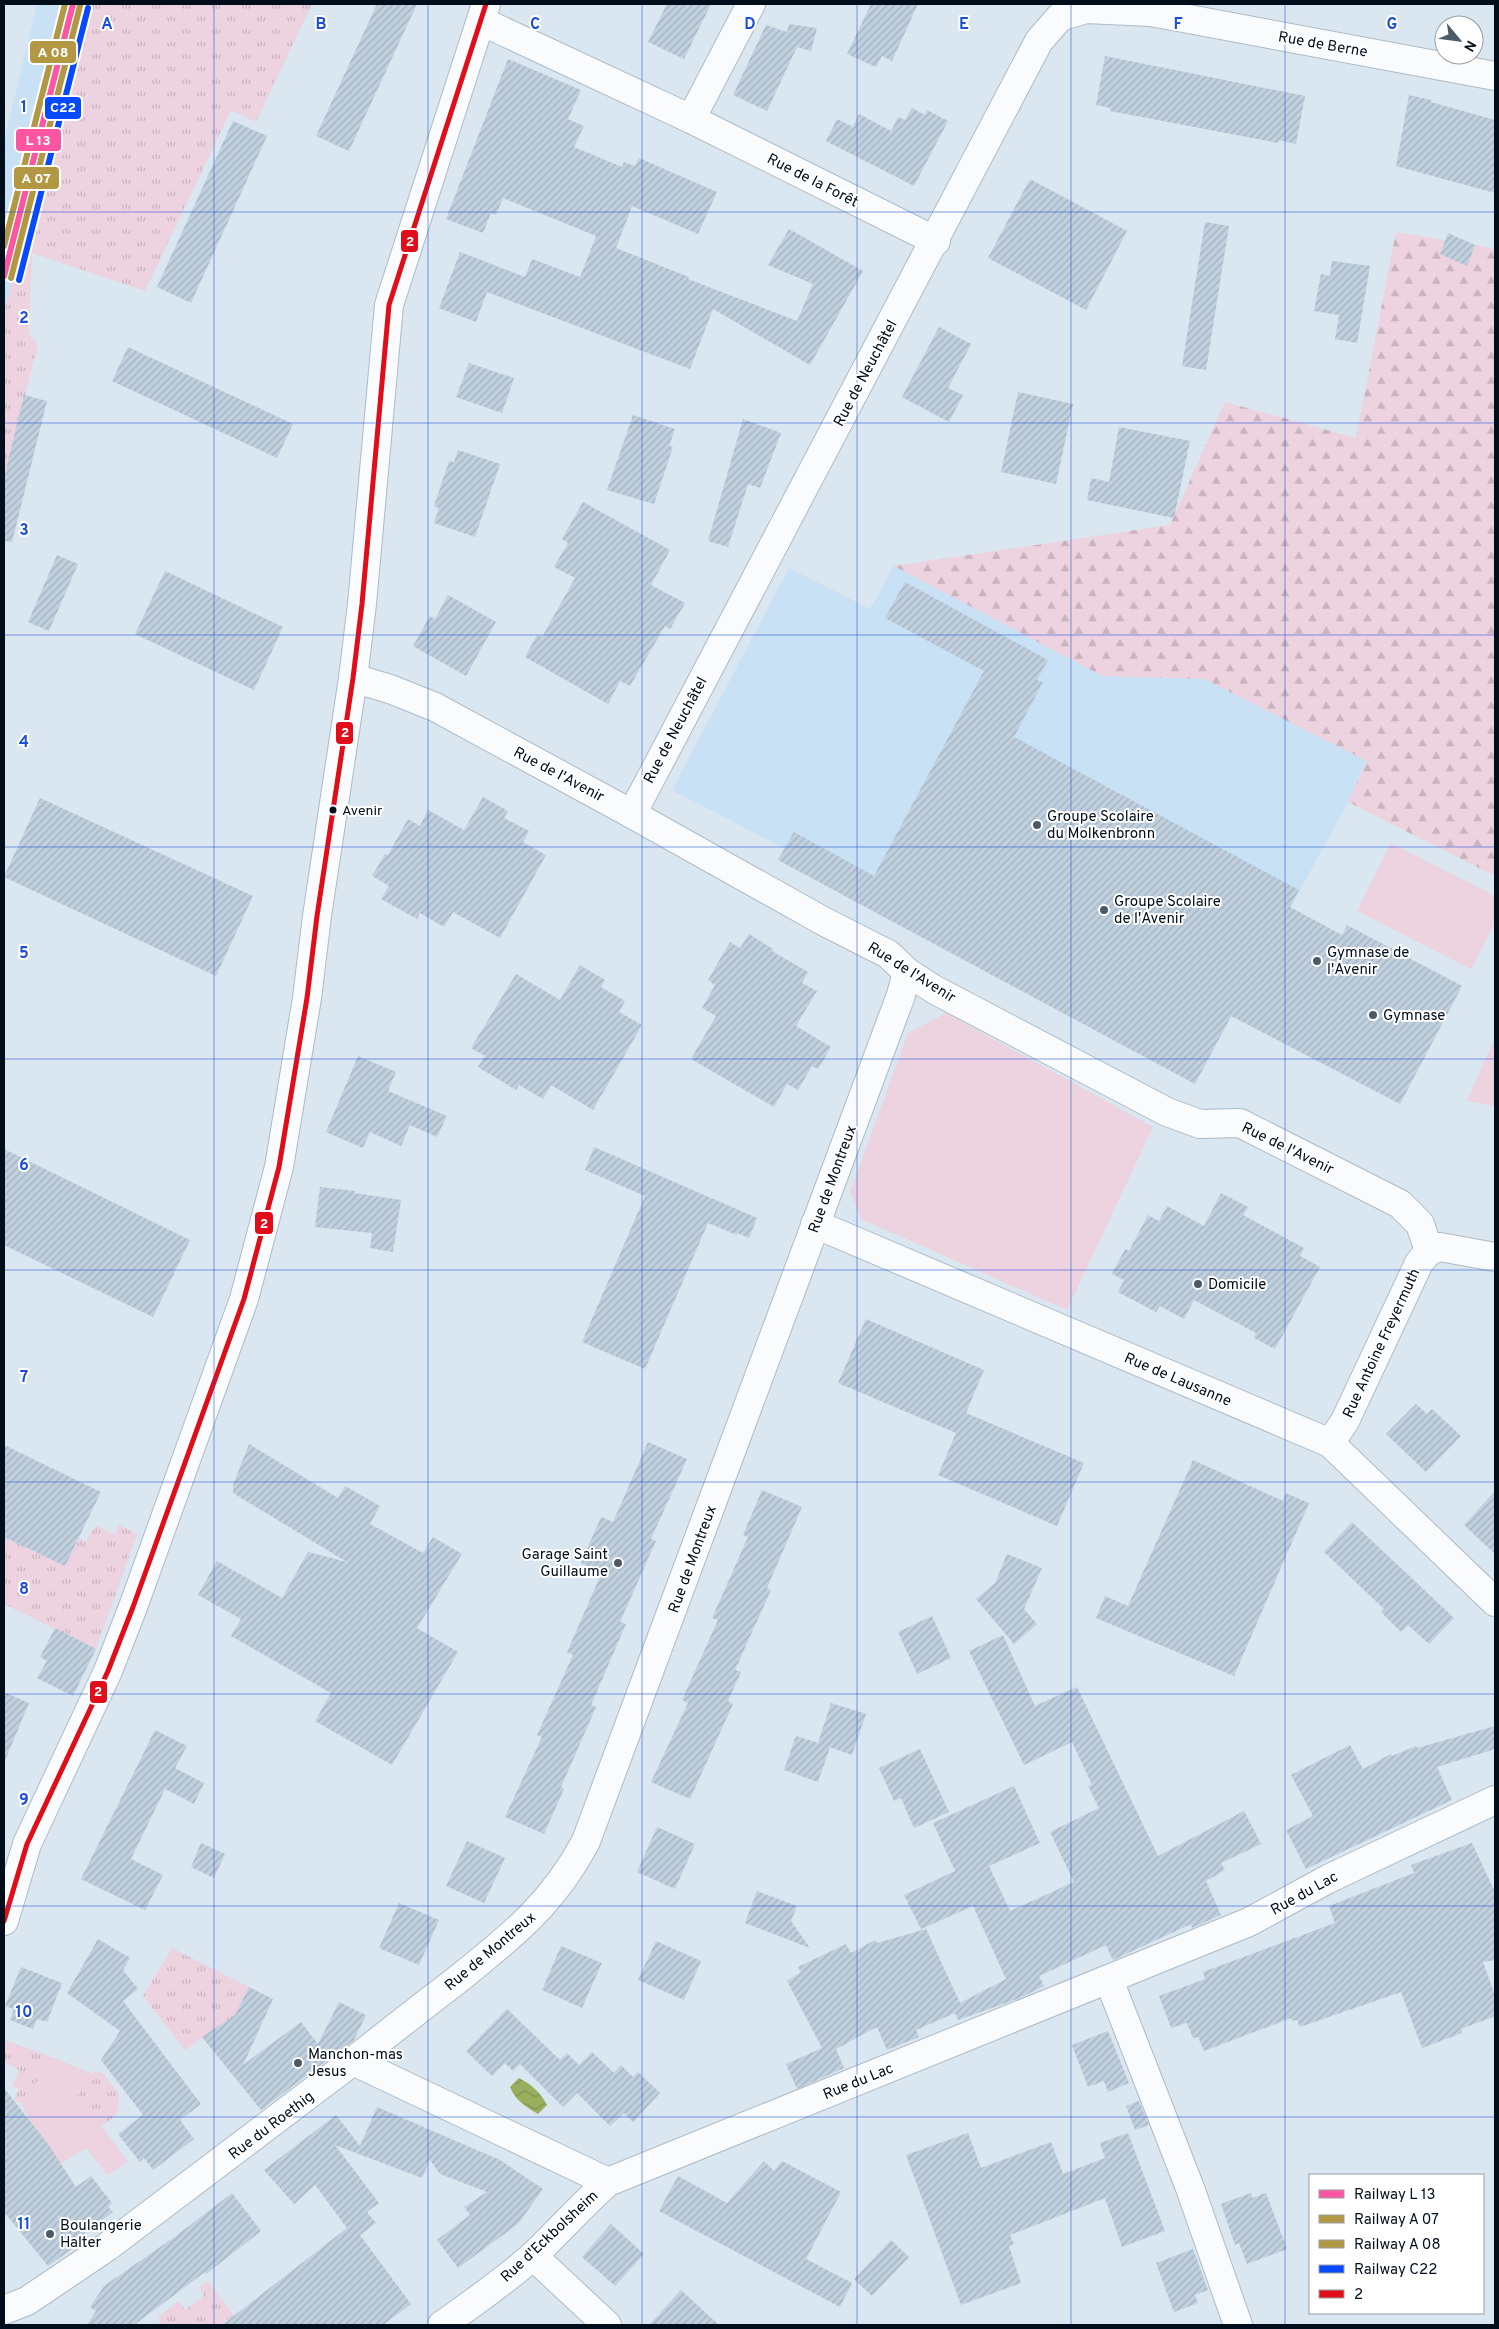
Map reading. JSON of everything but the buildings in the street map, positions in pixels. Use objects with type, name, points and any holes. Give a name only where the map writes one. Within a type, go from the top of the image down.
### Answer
[{"type":"street","points":[[691,119],[750,4]]},
{"type":"street","name":"Rue de Berne","points":[[1152,8],[1495,76]]},
{"type":"street","name":"Rue de Neuchâtel","points":[[632,814],[799,494],[936,241],[1040,41],[1060,17],[1086,9],[1152,8]]},
{"type":"street","points":[[4,1921],[27,1844],[108,1672],[150,1561],[244,1299],[279,1167],[307,998],[332,813],[354,678],[389,305],[483,12]]},
{"type":"street","name":"Rue de la Forêt","points":[[483,12],[691,119],[936,241]]},
{"type":"street","name":"Rue de l'Avenir","points":[[354,678],[390,689],[435,707],[824,921],[888,954],[907,972],[935,990],[1167,1112],[1200,1124],[1240,1123],[1400,1204],[1420,1224],[1429,1251]]},
{"type":"street","name":"Rue de Montreux","points":[[354,2061],[509,1939],[550,1898],[575,1863],[604,1798],[901,995],[907,972]]},
{"type":"street","name":"Rue de Lausanne","points":[[816,1224],[1330,1443],[1495,1601]]},
{"type":"street","name":"Rue Antoine Freyermuth","points":[[1330,1443],[1345,1421],[1419,1263],[1429,1251],[1440,1247],[1495,1257]]},
{"type":"street","name":"Rue du Lac","points":[[608,2182],[1250,1922],[1328,1879],[1495,1800]]},
{"type":"street","points":[[1109,1980],[1190,2188],[1238,2325]]},
{"type":"street","points":[[354,2061],[608,2182]]},
{"type":"street","name":"Rue du Roethig","points":[[4,2310],[27,2301],[107,2247],[354,2061]]},
{"type":"street","name":"Rue d'Eckbolsheim","points":[[442,2325],[505,2280],[533,2256],[580,2207],[608,2182]]},
{"type":"street","points":[[533,2256],[607,2325]]},
{"type":"shaded area","points":[[37,4],[86,4],[4,313],[4,142]]},
{"type":"shaded area","name":"Groupe Scolaire du Molkenbronn","points":[[894,566],[1102,676],[1204,679],[1367,761],[1348,802],[1195,1084],[778,860],[784,848],[672,790],[789,568],[870,609]]},
{"type":"green space","points":[[86,4],[312,4],[256,122],[231,110],[145,291],[32,253],[29,334],[38,345],[4,478],[4,313]]},
{"type":"green space","points":[[1396,232],[1495,249],[1495,876],[1348,802],[1367,761],[1204,679],[1102,676],[894,566],[1170,525],[1225,402],[1356,438]]},
{"type":"green space","points":[[1391,843],[1495,896],[1495,922],[1471,969],[1357,911]]},
{"type":"green space","points":[[946,1013],[1153,1127],[1067,1310],[861,1219],[850,1192],[908,1033]]},
{"type":"green space","points":[[1495,1038],[1495,1106],[1467,1101]]},
{"type":"green space","points":[[96,1525],[115,1535],[119,1525],[137,1534],[96,1649],[4,1604],[4,1537],[65,1566],[79,1538],[86,1542]]},
{"type":"green space","points":[[172,1948],[249,1987],[235,2015],[185,2050],[143,1996]]},
{"type":"green space","points":[[4,2040],[54,2058],[22,2103],[14,2100],[19,2089],[12,2086],[19,2070],[4,2062]]},
{"type":"green space","points":[[54,2058],[93,2074],[78,2095],[128,2162],[108,2175],[86,2148],[60,2164],[29,2120],[22,2103]]},
{"type":"green space","points":[[95,2071],[103,2073],[119,2094],[118,2113],[101,2127],[77,2095]]},
{"type":"green space","points":[[208,2281],[234,2315],[220,2325],[157,2325],[161,2322],[158,2317],[179,2301],[185,2310],[204,2296],[199,2288]]},
{"type":"water","points":[[519,2078],[535,2089],[547,2105],[538,2114],[521,2103],[512,2092],[510,2087]]},
{"type":"transit line","points":[[4,246],[65,4]]},
{"type":"transit line","points":[[4,276],[73,4]]},
{"type":"transit line","name":"2","points":[[4,1921],[27,1844],[108,1671],[133,1607],[244,1299],[279,1167],[307,998],[317,916],[353,678],[362,604],[389,305],[486,4]]},
{"type":"transit line","points":[[11,278],[80,6]]},
{"type":"rail line","name":"C22","points":[[19,280],[88,8]]},
{"type":"place","name":"Avenir","points":[[333,810]]},
{"type":"place","name":"Groupe Scolaire du Molkenbronn","points":[[1037,825]]},
{"type":"place","name":"Groupe Scolaire de l'Avenir","points":[[1104,910]]},
{"type":"place","name":"Gymnase de l'Avenir","points":[[1317,961]]},
{"type":"place","name":"Gymnase","points":[[1373,1015]]},
{"type":"place","name":"Domicile","points":[[1198,1284]]},
{"type":"place","name":"Garage Saint Guillaume","points":[[618,1563]]},
{"type":"place","name":"Manchon-mas Jesus","points":[[298,2063]]},
{"type":"place","name":"Boulangerie Halter","points":[[50,2234]]}]
